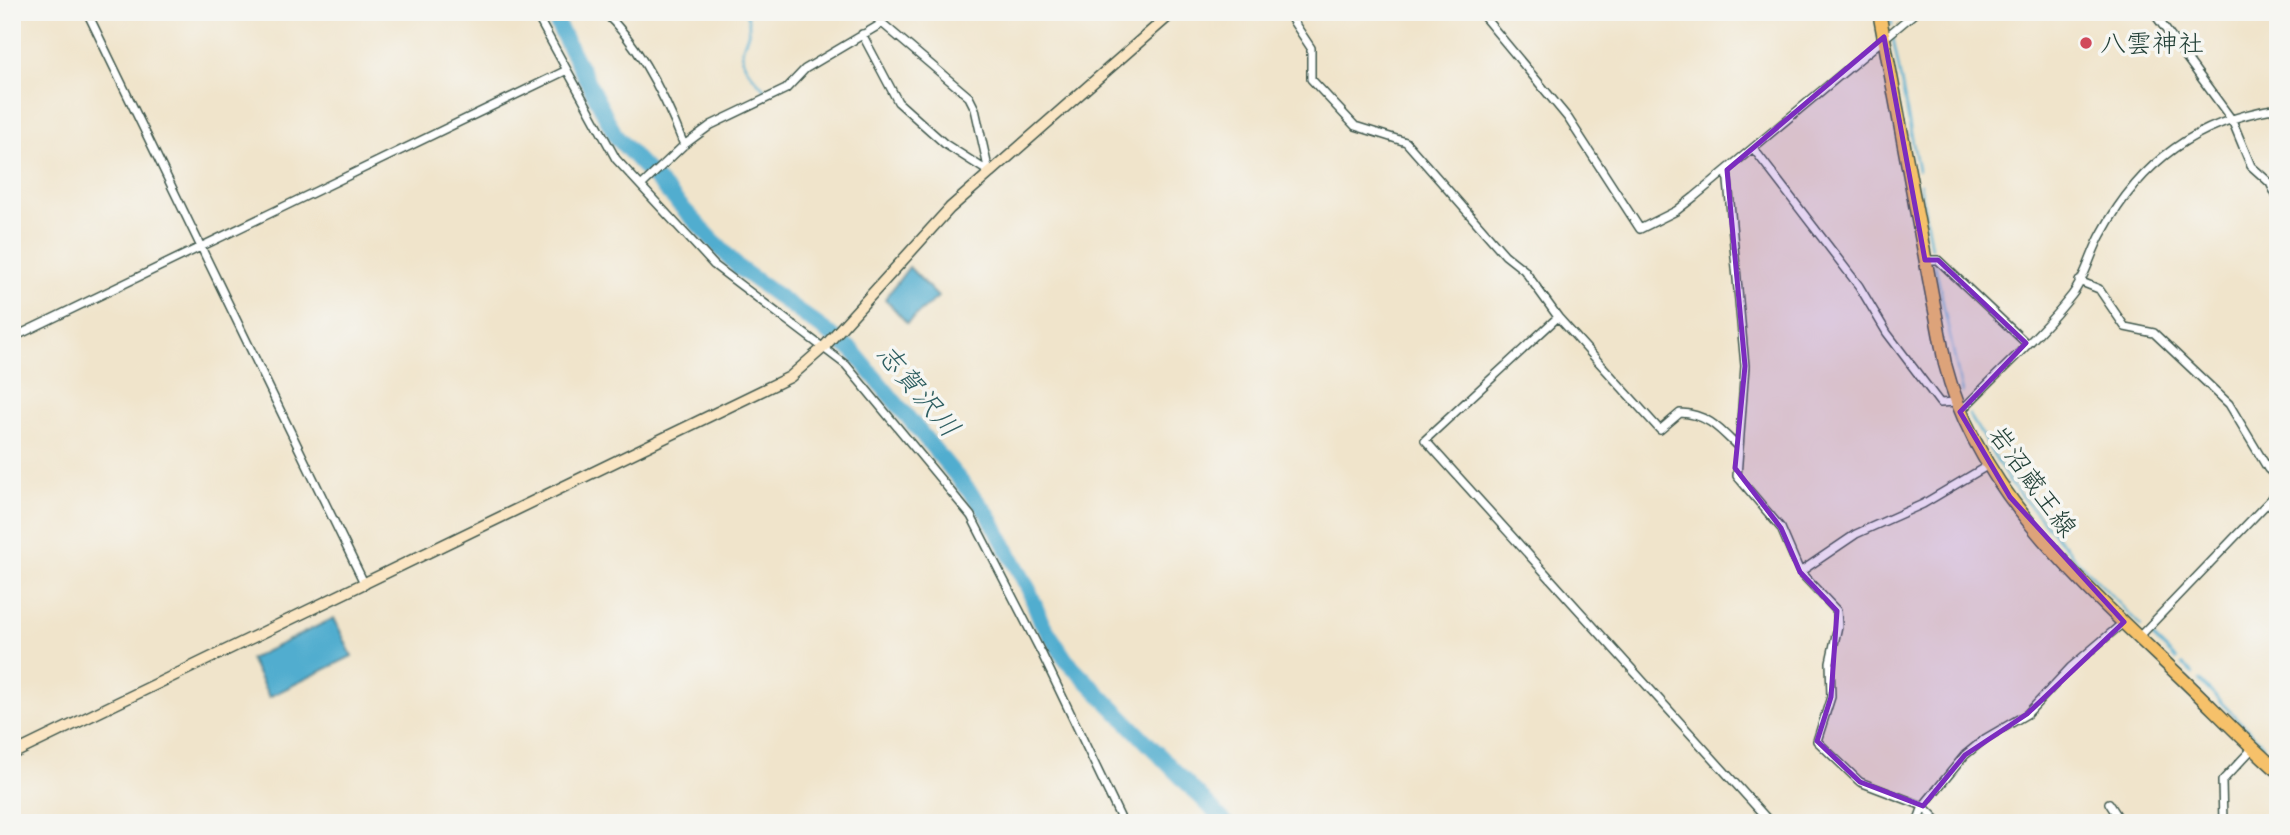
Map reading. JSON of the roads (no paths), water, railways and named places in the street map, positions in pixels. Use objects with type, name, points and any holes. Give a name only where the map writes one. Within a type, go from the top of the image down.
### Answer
[{"type":"main road","name":"岩沼蔵王線","points":[[1879,12],[1945,364],[1958,407],[1987,466],[2040,534],[2139,637],[2278,771]]},
{"type":"street","points":[[87,12],[365,585]]},
{"type":"street","points":[[536,12],[616,159],[714,265],[825,345],[846,365],[971,516],[1042,654],[1123,823]]},
{"type":"street","points":[[604,12],[622,29],[673,118],[684,145]]},
{"type":"street","points":[[869,12],[969,97],[975,109],[989,172]]},
{"type":"street","points":[[12,754],[779,384],[802,369],[914,244],[989,172],[1173,12]]},
{"type":"street","points":[[1287,12],[1311,48],[1308,70],[1318,87],[1354,126],[1406,142],[1505,255],[1524,270],[1558,317],[1661,430],[1680,413],[1690,413],[1712,420],[1737,446]]},
{"type":"street","points":[[1480,12],[1568,118],[1640,229],[1676,211],[1916,12]]},
{"type":"street","points":[[2153,12],[2232,120],[2251,166],[2270,183],[2278,200]]},
{"type":"street","points":[[642,185],[684,145],[737,110],[786,89],[805,69],[881,24]]},
{"type":"street","points":[[862,34],[898,102],[945,144],[989,172]]},
{"type":"street","points":[[12,338],[567,70]]},
{"type":"street","points":[[1753,148],[1861,289],[1888,333],[1940,403],[1958,407],[2073,294],[2111,216],[2157,160],[2181,141],[2232,120],[2278,108]]},
{"type":"street","points":[[1727,170],[1745,366],[1737,446],[1737,476],[1782,528],[1800,572],[1832,604],[1839,620],[1830,662],[1831,697],[1817,741],[1860,782],[1923,806],[1940,823]]},
{"type":"street","points":[[1925,260],[1938,260],[2026,343]]},
{"type":"street","points":[[2079,281],[2099,289],[2125,327],[2154,333],[2229,404],[2268,469],[2278,478]]},
{"type":"street","points":[[1558,317],[1425,440],[1772,823]]},
{"type":"street","points":[[1800,572],[1856,534],[1923,504],[1987,466]]},
{"type":"street","points":[[2139,637],[2278,492]]},
{"type":"street","points":[[1917,823],[1923,806],[1965,755],[1986,738],[2027,714],[2071,667],[2124,622]]},
{"type":"street","points":[[2223,823],[2222,781],[2253,747]]},
{"type":"street","points":[[2109,803],[2122,823]]},
{"type":"water","points":[[909,267],[938,297],[907,323],[885,299]]},
{"type":"water","points":[[334,618],[352,656],[269,697],[250,659]]},
{"type":"waterway","name":"志賀沢川","points":[[551,12],[617,138],[739,268],[852,350],[988,514],[1029,590],[1041,621],[1066,660],[1226,823]]},
{"type":"waterway","points":[[745,12],[749,26],[743,60],[766,91]]},
{"type":"waterway","points":[[1889,12],[1892,25]]},
{"type":"waterway","points":[[1893,38],[1918,170]]},
{"type":"waterway","points":[[1920,184],[1931,248]]},
{"type":"waterway","points":[[1935,265],[1962,393]]},
{"type":"waterway","points":[[1969,414],[2010,483],[2076,559],[2141,626]]},
{"type":"waterway","points":[[2151,635],[2177,660]]},
{"type":"waterway","points":[[2182,665],[2193,674]]},
{"type":"waterway","points":[[2200,681],[2263,745]]},
{"type":"waterway","points":[[2275,754],[2278,757]]},
{"type":"place","name":"八雲神社","points":[[2086,43]]}]
